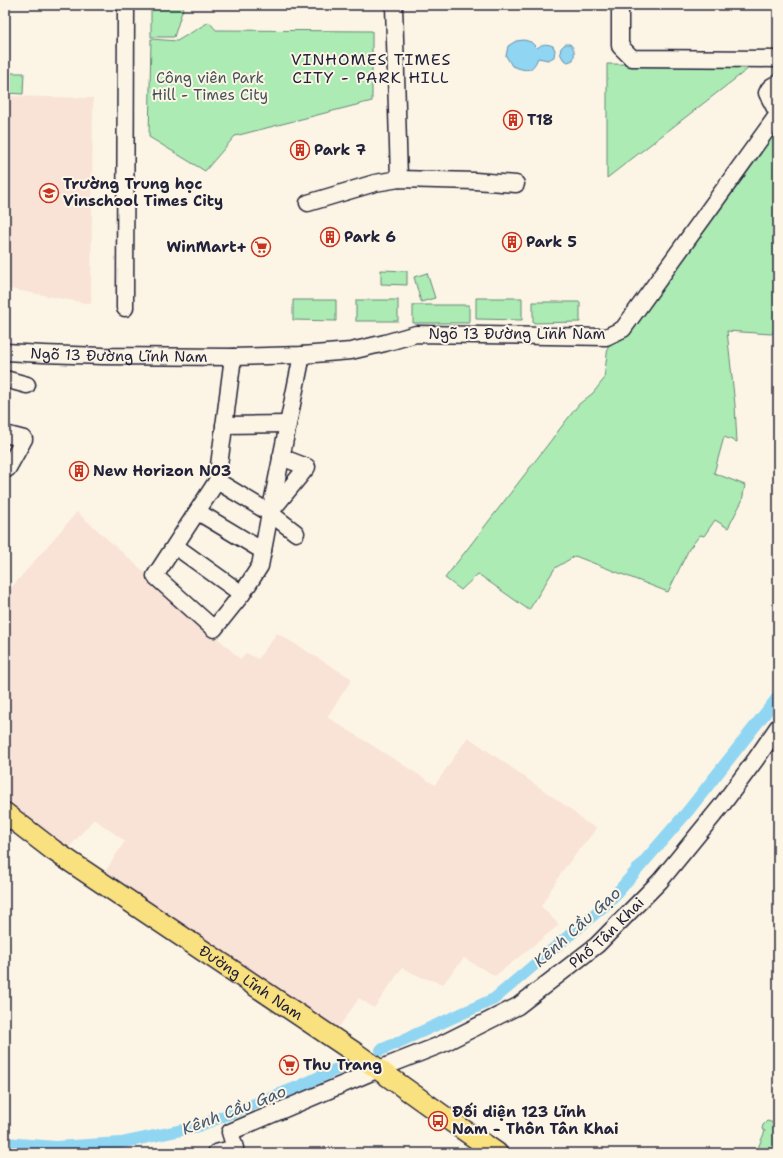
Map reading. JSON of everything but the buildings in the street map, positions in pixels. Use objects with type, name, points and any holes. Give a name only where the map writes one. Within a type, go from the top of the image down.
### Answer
[{"type":"main road","name":"Đường Lĩnh Nam","points":[[5,813],[53,850],[290,1008],[497,1153]]},
{"type":"street","points":[[125,308],[126,5]]},
{"type":"street","points":[[394,5],[399,179]]},
{"type":"street","points":[[620,5],[620,46],[632,58],[778,59]]},
{"type":"street","name":"Ngõ 13 Đường Lĩnh Nam","points":[[5,352],[103,356],[302,355],[351,351],[416,334],[606,337],[623,329],[776,117],[777,112],[767,93],[771,86],[778,83]]},
{"type":"street","points":[[308,203],[375,183],[399,179],[475,181],[516,184]]},
{"type":"street","points":[[233,356],[217,481],[155,576],[214,629],[242,594],[260,566],[302,355]]},
{"type":"street","points":[[5,379],[27,385]]},
{"type":"street","points":[[224,425],[288,424]]},
{"type":"street","points":[[5,434],[24,440],[8,468],[5,470]]},
{"type":"street","points":[[270,513],[307,467],[281,456]]},
{"type":"street","points":[[217,481],[270,513],[296,533]]},
{"type":"street","points":[[198,512],[263,551]]},
{"type":"street","points":[[176,546],[242,594]]},
{"type":"street","name":"Phố Tân Khai","points":[[216,1153],[235,1148],[230,1132],[440,1045],[518,1006],[597,945],[660,881],[722,805],[778,726]]},
{"type":"shaded area","name":"Trường Trung học Vinschool Times City","points":[[5,96],[93,98],[91,304],[5,288]]},
{"type":"shaded area","points":[[77,512],[240,659],[246,653],[258,659],[277,633],[352,679],[327,717],[435,785],[468,737],[570,809],[585,822],[597,828],[563,870],[541,906],[559,925],[495,976],[464,958],[443,984],[421,977],[402,968],[374,1008],[359,998],[335,1033],[101,878],[125,841],[94,819],[66,851],[5,802],[5,595]]},
{"type":"green space","points":[[151,5],[184,5],[174,37],[151,37]]},
{"type":"green space","name":"Công viên Park Hill - Times City","points":[[209,22],[216,30],[372,31],[372,101],[235,136],[205,171],[149,137],[151,39],[177,41]]},
{"type":"green space","points":[[607,64],[753,65],[607,178]]},
{"type":"green space","points":[[5,73],[24,73],[23,94],[5,93]]},
{"type":"green space","points":[[778,127],[778,330],[771,334],[727,331],[735,405],[737,442],[724,437],[714,473],[745,485],[742,501],[728,528],[715,520],[704,536],[700,535],[689,549],[668,592],[575,556],[555,568],[529,610],[478,574],[461,590],[445,578],[579,404],[593,393],[604,379],[609,338]]},
{"type":"green space","points":[[381,270],[407,271],[407,285],[381,284]]},
{"type":"green space","points":[[427,273],[435,298],[421,302],[414,277]]},
{"type":"green space","points":[[476,298],[522,298],[522,320],[476,319]]},
{"type":"green space","points":[[293,300],[336,300],[336,321],[293,320]]},
{"type":"green space","points":[[356,300],[398,300],[398,321],[356,321]]},
{"type":"green space","points":[[533,302],[580,302],[580,322],[533,323]]},
{"type":"green space","points":[[413,305],[469,305],[469,323],[413,323]]},
{"type":"green space","points":[[767,1121],[778,1124],[778,1153],[756,1153],[765,1131],[762,1129],[763,1125]]},
{"type":"water","points":[[524,40],[531,42],[537,48],[544,44],[553,46],[555,50],[554,57],[548,60],[538,58],[536,63],[528,70],[512,66],[506,56],[508,46],[516,41]]},
{"type":"water","points":[[565,44],[570,44],[574,51],[573,60],[568,62],[563,59],[560,53],[561,48]]},
{"type":"waterway","name":"Kênh Cầu Gạo","points":[[381,1050],[494,999],[610,901],[688,811],[778,697]]},
{"type":"waterway","name":"Kênh Cầu Gạo","points":[[5,1143],[56,1147],[121,1143],[196,1127],[300,1086],[341,1067]]},
{"type":"place","name":"T18","points":[[513,120]]},
{"type":"place","name":"Park 7","points":[[300,150]]},
{"type":"place","name":"Trường Trung học Vinschool Times City","points":[[49,193]]},
{"type":"place","name":"Park 6","points":[[330,237]]},
{"type":"place","name":"Park 5","points":[[512,242]]},
{"type":"place","name":"WinMart+","points":[[261,247]]},
{"type":"place","name":"New Horizon N03","points":[[79,471]]},
{"type":"place","name":"Thu Trang","points":[[289,1065]]},
{"type":"place","name":"Đối diện 123 Lĩnh Nam - Thôn Tân Khai","points":[[438,1121]]},
{"type":"district","name":"VINHOMES TIMES CITY - PARK HILL","points":[[371,68]]}]
